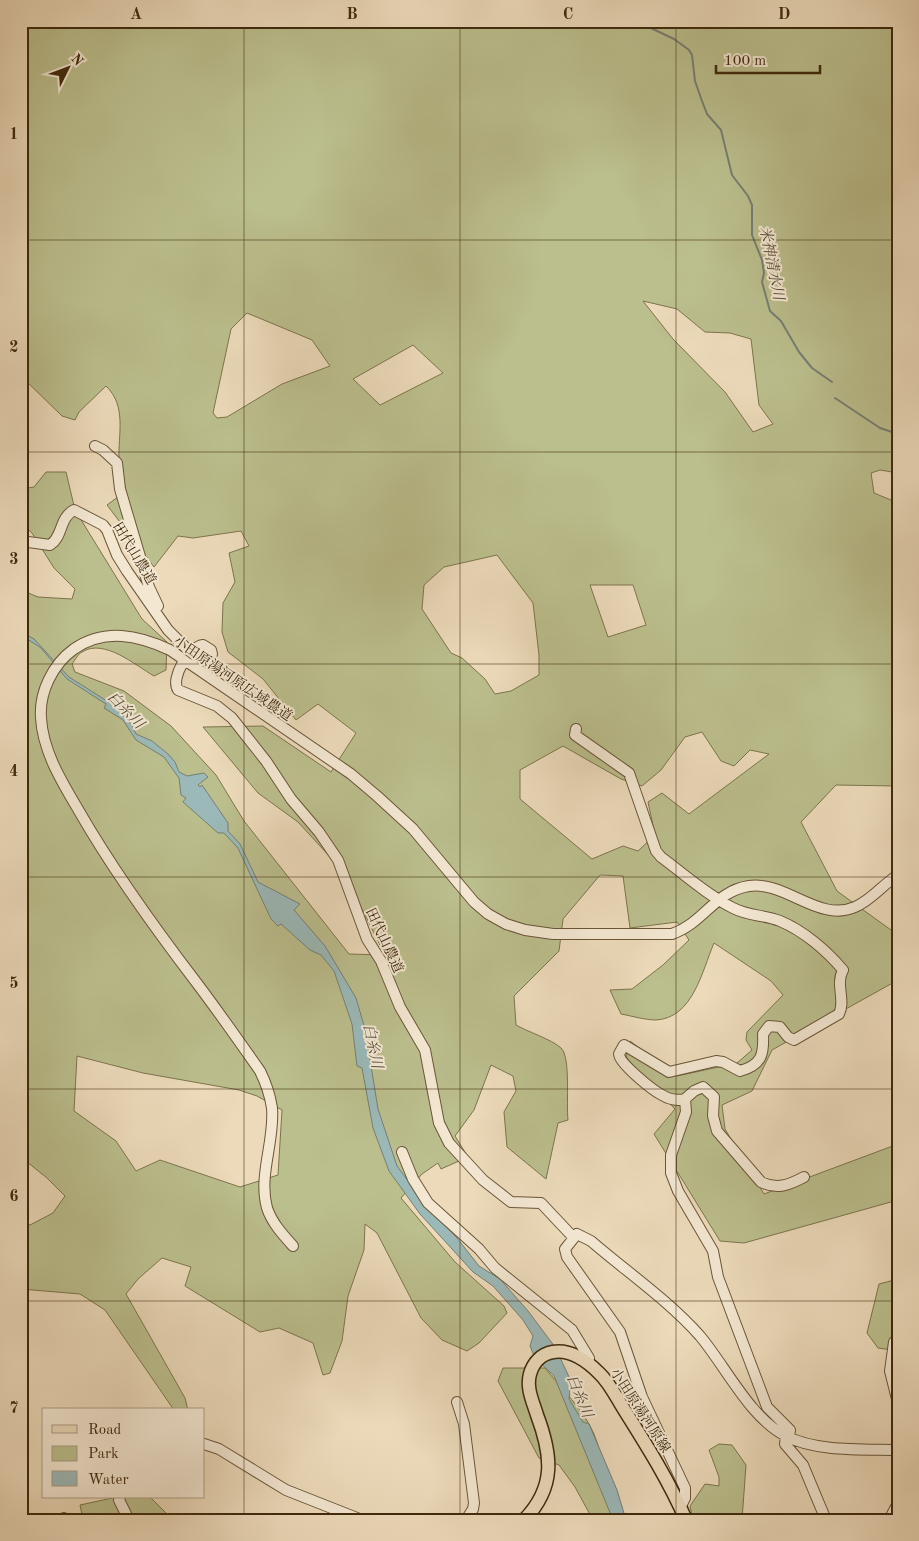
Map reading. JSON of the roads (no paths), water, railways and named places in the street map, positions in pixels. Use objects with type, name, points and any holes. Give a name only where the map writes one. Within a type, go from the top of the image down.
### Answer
[{"type":"main road","name":"小田原湯河原線","points":[[524,1520],[542,1498],[548,1481],[547,1450],[529,1386],[529,1377],[535,1362],[549,1352],[575,1354],[588,1362],[601,1374],[668,1480],[686,1520]]},
{"type":"street","points":[[95,446],[103,450],[117,463],[120,489],[146,578],[153,597],[168,623],[168,630]]},
{"type":"street","name":"田代山農道","points":[[21,541],[50,545],[57,538],[66,516],[74,510],[103,525],[110,536],[117,555],[168,630],[179,643],[191,652],[207,660],[212,654],[207,646],[198,646],[186,660],[174,680],[178,690],[217,706],[232,718],[266,761],[291,799],[319,832],[338,860],[367,939],[381,961],[400,1007],[425,1050],[439,1123],[449,1143],[483,1180],[502,1196],[511,1202],[542,1203],[573,1237]]},
{"type":"street","name":"小田原湯河原広域農道","points":[[293,1246],[272,1220],[267,1208],[265,1174],[272,1110],[269,1090],[260,1071],[106,859],[57,773],[46,744],[40,717],[45,686],[54,670],[70,652],[90,640],[103,636],[130,635],[150,640],[186,660],[351,774],[413,829],[474,902],[488,914],[506,924],[525,930],[553,934],[656,936],[686,929],[718,900],[739,888],[763,885],[777,888],[819,907],[842,911],[854,908],[871,898],[898,875]]},
{"type":"street","points":[[576,729],[574,735],[629,773],[656,851],[718,900],[748,914],[780,920],[827,952],[843,970],[839,981],[843,1007],[839,1014],[794,1040],[788,1037],[780,1027],[768,1026],[763,1034],[764,1052],[762,1058],[740,1071],[723,1062],[716,1061],[669,1072],[624,1045],[619,1058],[662,1095],[677,1100],[686,1098],[694,1091],[703,1087],[710,1092],[714,1097],[713,1116],[717,1131],[761,1182],[769,1186],[781,1187],[804,1177]]},
{"type":"street","points":[[686,1098],[686,1112],[671,1155],[671,1173],[678,1191],[713,1250],[718,1277],[767,1407],[790,1430],[785,1444],[802,1465],[826,1520]]},
{"type":"street","points":[[402,1152],[414,1179],[428,1203],[479,1249],[495,1268],[572,1330],[589,1358],[588,1362]]},
{"type":"street","points":[[680,1506],[685,1498],[686,1488],[642,1398],[620,1332],[567,1257],[565,1248],[577,1234],[586,1237],[700,1336],[761,1417],[787,1437],[813,1446],[898,1450]]},
{"type":"street","points":[[894,1342],[890,1370],[898,1402]]},
{"type":"street","points":[[457,1402],[464,1424],[474,1503],[473,1510],[466,1520]]},
{"type":"street","points":[[205,1444],[219,1449],[286,1490],[362,1520]]},
{"type":"street","points":[[120,1498],[129,1520]]},
{"type":"street","points":[[889,1520],[898,1503]]},
{"type":"water","points":[[21,632],[34,639],[69,677],[107,701],[111,698],[123,711],[123,715],[132,725],[136,734],[152,741],[168,754],[175,762],[179,772],[187,776],[204,773],[208,777],[198,785],[200,787],[202,785],[228,823],[228,831],[240,844],[258,882],[300,904],[294,910],[325,946],[356,998],[365,1029],[378,1109],[397,1166],[428,1208],[457,1238],[479,1266],[500,1279],[528,1311],[555,1347],[571,1381],[569,1399],[583,1422],[589,1424],[617,1490],[626,1520],[613,1520],[554,1376],[535,1358],[530,1346],[533,1336],[523,1320],[493,1286],[473,1272],[420,1214],[389,1171],[373,1128],[362,1068],[357,1066],[352,1024],[334,971],[321,955],[310,950],[281,924],[278,926],[271,919],[238,848],[224,833],[218,833],[183,802],[186,798],[181,795],[179,778],[164,757],[136,740],[123,720],[104,708],[106,704],[67,679],[41,648],[21,635]]},
{"type":"waterway","name":"米神清水川","points":[[636,21],[674,39],[689,50],[692,55],[695,81],[707,114],[721,130],[732,175],[748,196],[752,205],[752,235],[762,260],[764,273],[762,282],[770,311],[781,321],[799,352],[812,368],[832,382]]},
{"type":"waterway","name":"米神清水川","points":[[835,398],[880,428],[898,434]]},
{"type":"water label","name":"白糸川","points":[[126,710]]},
{"type":"water label","name":"白糸川","points":[[373,1046]]},
{"type":"water label","name":"白糸川","points":[[580,1396]]}]
